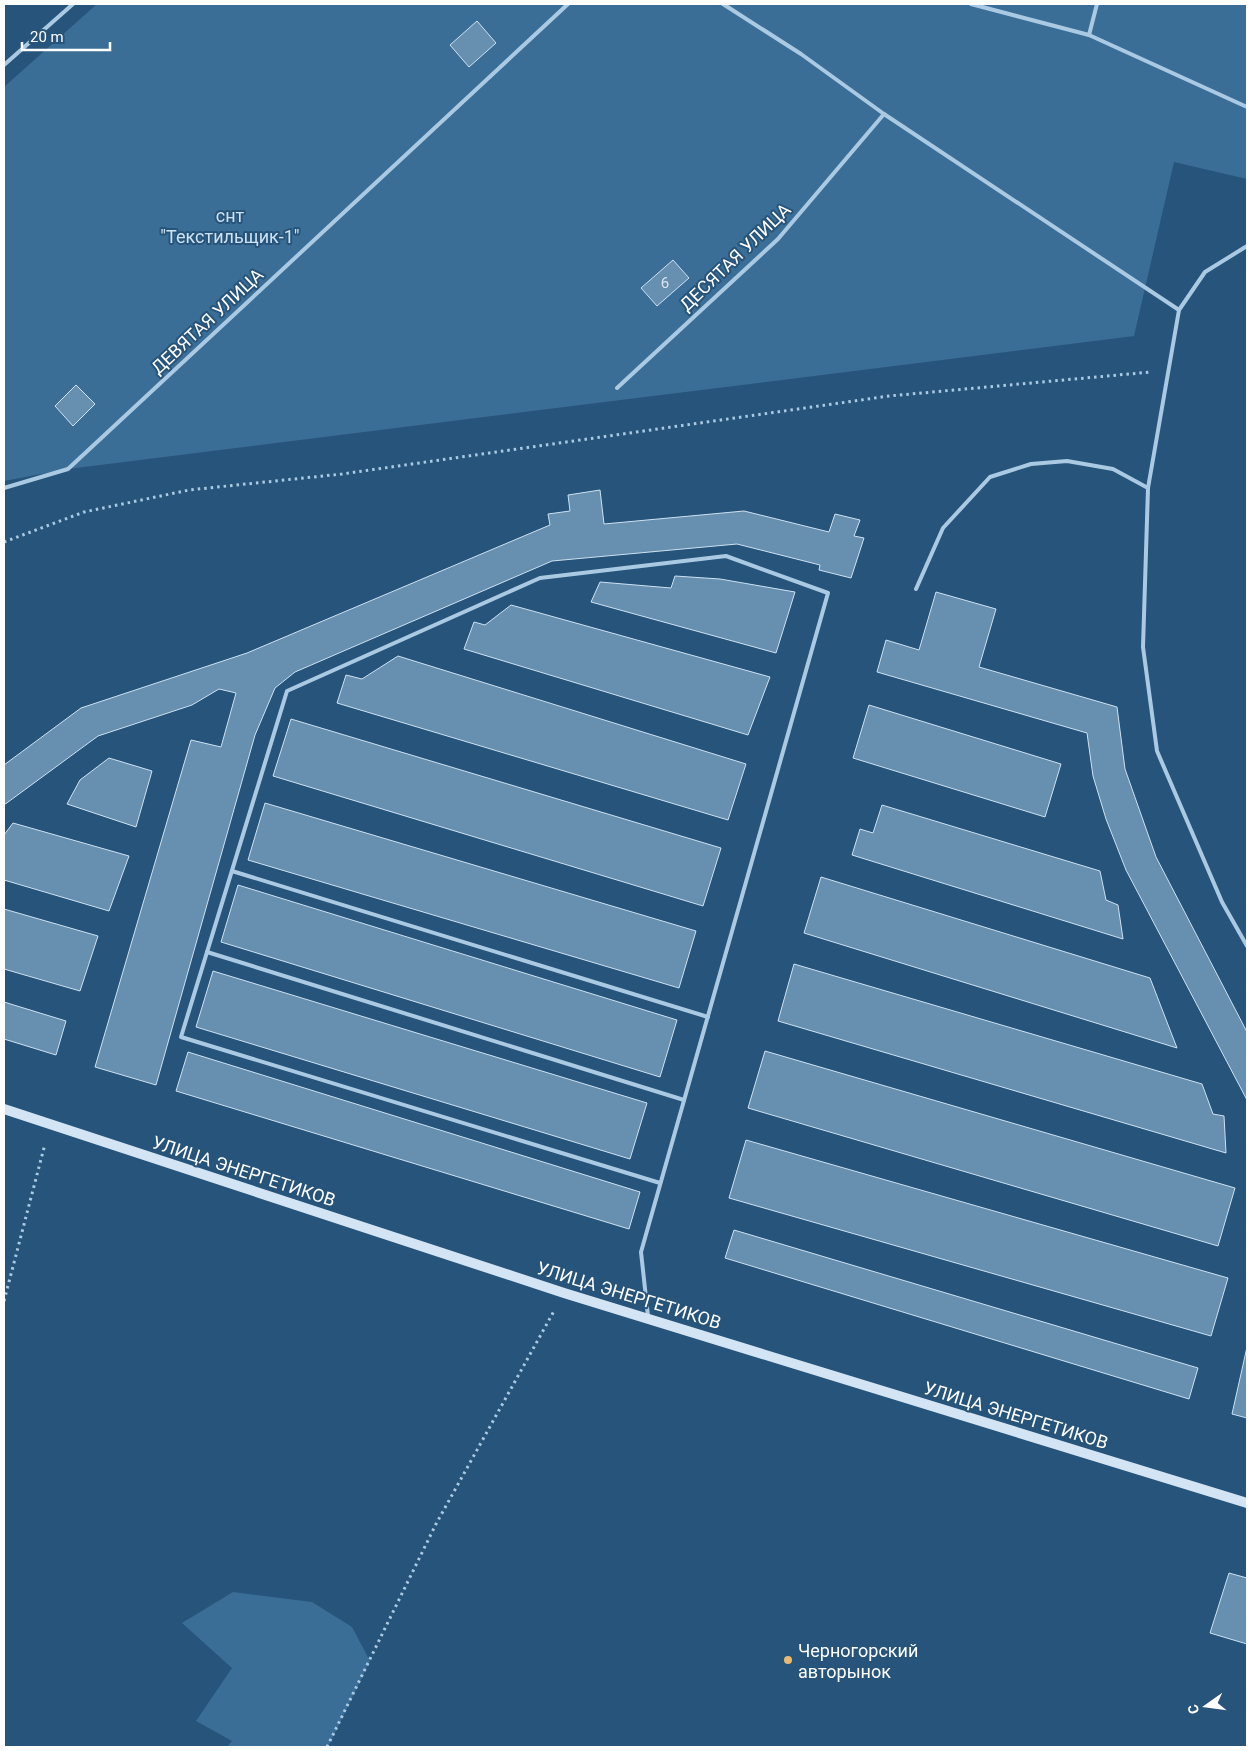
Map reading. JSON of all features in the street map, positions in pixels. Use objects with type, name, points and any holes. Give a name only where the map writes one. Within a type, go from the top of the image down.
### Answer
[{"type":"main road","name":"УЛИЦА ЭНЕРГЕТИКОВ","points":[[4,1109],[564,1293],[1247,1504]]},
{"type":"lane","points":[[4,64],[73,4]]},
{"type":"lane","name":"ДЕВЯТАЯ УЛИЦА","points":[[4,488],[68,469],[568,4]]},
{"type":"lane","points":[[723,4],[801,54],[884,114],[1179,310]]},
{"type":"lane","points":[[970,4],[1088,35],[1247,107]]},
{"type":"lane","points":[[1088,35],[1098,4]]},
{"type":"lane","name":"ДЕСЯТАЯ УЛИЦА","points":[[616,388],[778,239],[884,114]]},
{"type":"lane","points":[[1247,246],[1205,272],[1179,310],[1148,488],[1144,647],[1157,751],[1222,902],[1247,946]]},
{"type":"lane","points":[[916,589],[943,528],[990,476],[1031,464],[1067,462],[1113,469],[1148,488]]},
{"type":"lane","points":[[648,1319],[642,1252],[828,593],[726,556],[540,578],[288,691],[181,1037],[660,1183]]},
{"type":"lane","points":[[232,871],[708,1017]]},
{"type":"lane","points":[[207,952],[684,1100]]},
{"type":"path","points":[[4,542],[84,512],[189,490],[342,474],[890,396],[1169,370]]},
{"type":"path","points":[[4,1301],[50,1124]]},
{"type":"path","points":[[327,1747],[436,1524],[564,1293]]},
{"type":"green space","name":"снт \"Текстильщик-1\"","points":[[97,4],[1247,4],[1247,179],[1174,162],[1134,336],[68,469],[4,481],[4,87]]},
{"type":"green space","points":[[233,1592],[312,1602],[352,1627],[370,1661],[328,1747],[227,1747],[232,1741],[196,1721],[232,1668],[182,1623]]},
{"type":"building","points":[[477,21],[496,43],[469,67],[450,45]]},
{"type":"building","points":[[673,260],[689,278],[657,306],[641,288]]},
{"type":"building","points":[[76,385],[95,404],[73,426],[55,406]]},
{"type":"building","points":[[600,490],[604,524],[744,511],[829,532],[835,514],[860,520],[854,536],[864,538],[851,578],[819,570],[820,565],[737,544],[552,561],[295,672],[275,688],[255,735],[156,1085],[95,1067],[191,740],[221,747],[236,693],[219,689],[192,705],[98,736],[4,805],[4,765],[81,708],[247,653],[550,525],[548,514],[570,511],[568,495]]},
{"type":"building","points":[[675,576],[720,579],[795,592],[776,653],[591,602],[600,582],[671,588]]},
{"type":"building","points":[[936,592],[996,609],[979,667],[1117,707],[1125,769],[1156,857],[1247,1032],[1247,1100],[1126,870],[1106,819],[1093,776],[1087,733],[877,672],[886,640],[919,650]]},
{"type":"building","points":[[511,605],[770,677],[748,735],[464,649],[474,622],[485,625]]},
{"type":"building","points":[[398,656],[746,764],[728,820],[337,703],[346,675],[362,679]]},
{"type":"building","points":[[869,705],[1061,764],[1045,817],[853,758]]},
{"type":"building","points":[[291,719],[721,848],[703,906],[273,776]]},
{"type":"building","points":[[109,758],[152,771],[136,827],[67,804],[80,780]]},
{"type":"building","points":[[265,803],[696,931],[679,988],[248,860]]},
{"type":"building","points":[[882,805],[1100,871],[1106,900],[1118,905],[1123,939],[852,855],[860,829],[873,833]]},
{"type":"building","points":[[13,823],[129,856],[109,911],[4,880],[4,835]]},
{"type":"building","points":[[821,877],[1150,978],[1177,1048],[804,933]]},
{"type":"building","points":[[238,885],[677,1020],[660,1077],[221,942]]},
{"type":"building","points":[[4,909],[98,936],[80,991],[4,969]]},
{"type":"building","points":[[794,964],[1202,1084],[1213,1114],[1224,1116],[1226,1153],[778,1021]]},
{"type":"building","points":[[213,971],[647,1103],[630,1159],[196,1027]]},
{"type":"building","points":[[4,1002],[66,1021],[56,1055],[4,1039]]},
{"type":"building","points":[[765,1051],[1235,1188],[1218,1246],[748,1108]]},
{"type":"building","points":[[188,1052],[640,1192],[629,1229],[176,1091]]},
{"type":"building","points":[[746,1140],[1228,1278],[1211,1336],[729,1198]]},
{"type":"building","points":[[734,1230],[1198,1368],[1189,1399],[725,1258]]},
{"type":"building","points":[[1247,1347],[1247,1418],[1232,1414]]},
{"type":"building","points":[[1229,1573],[1247,1578],[1247,1644],[1210,1633]]},
{"type":"place","name":"Черногорский авторынок","points":[[788,1660]]}]
